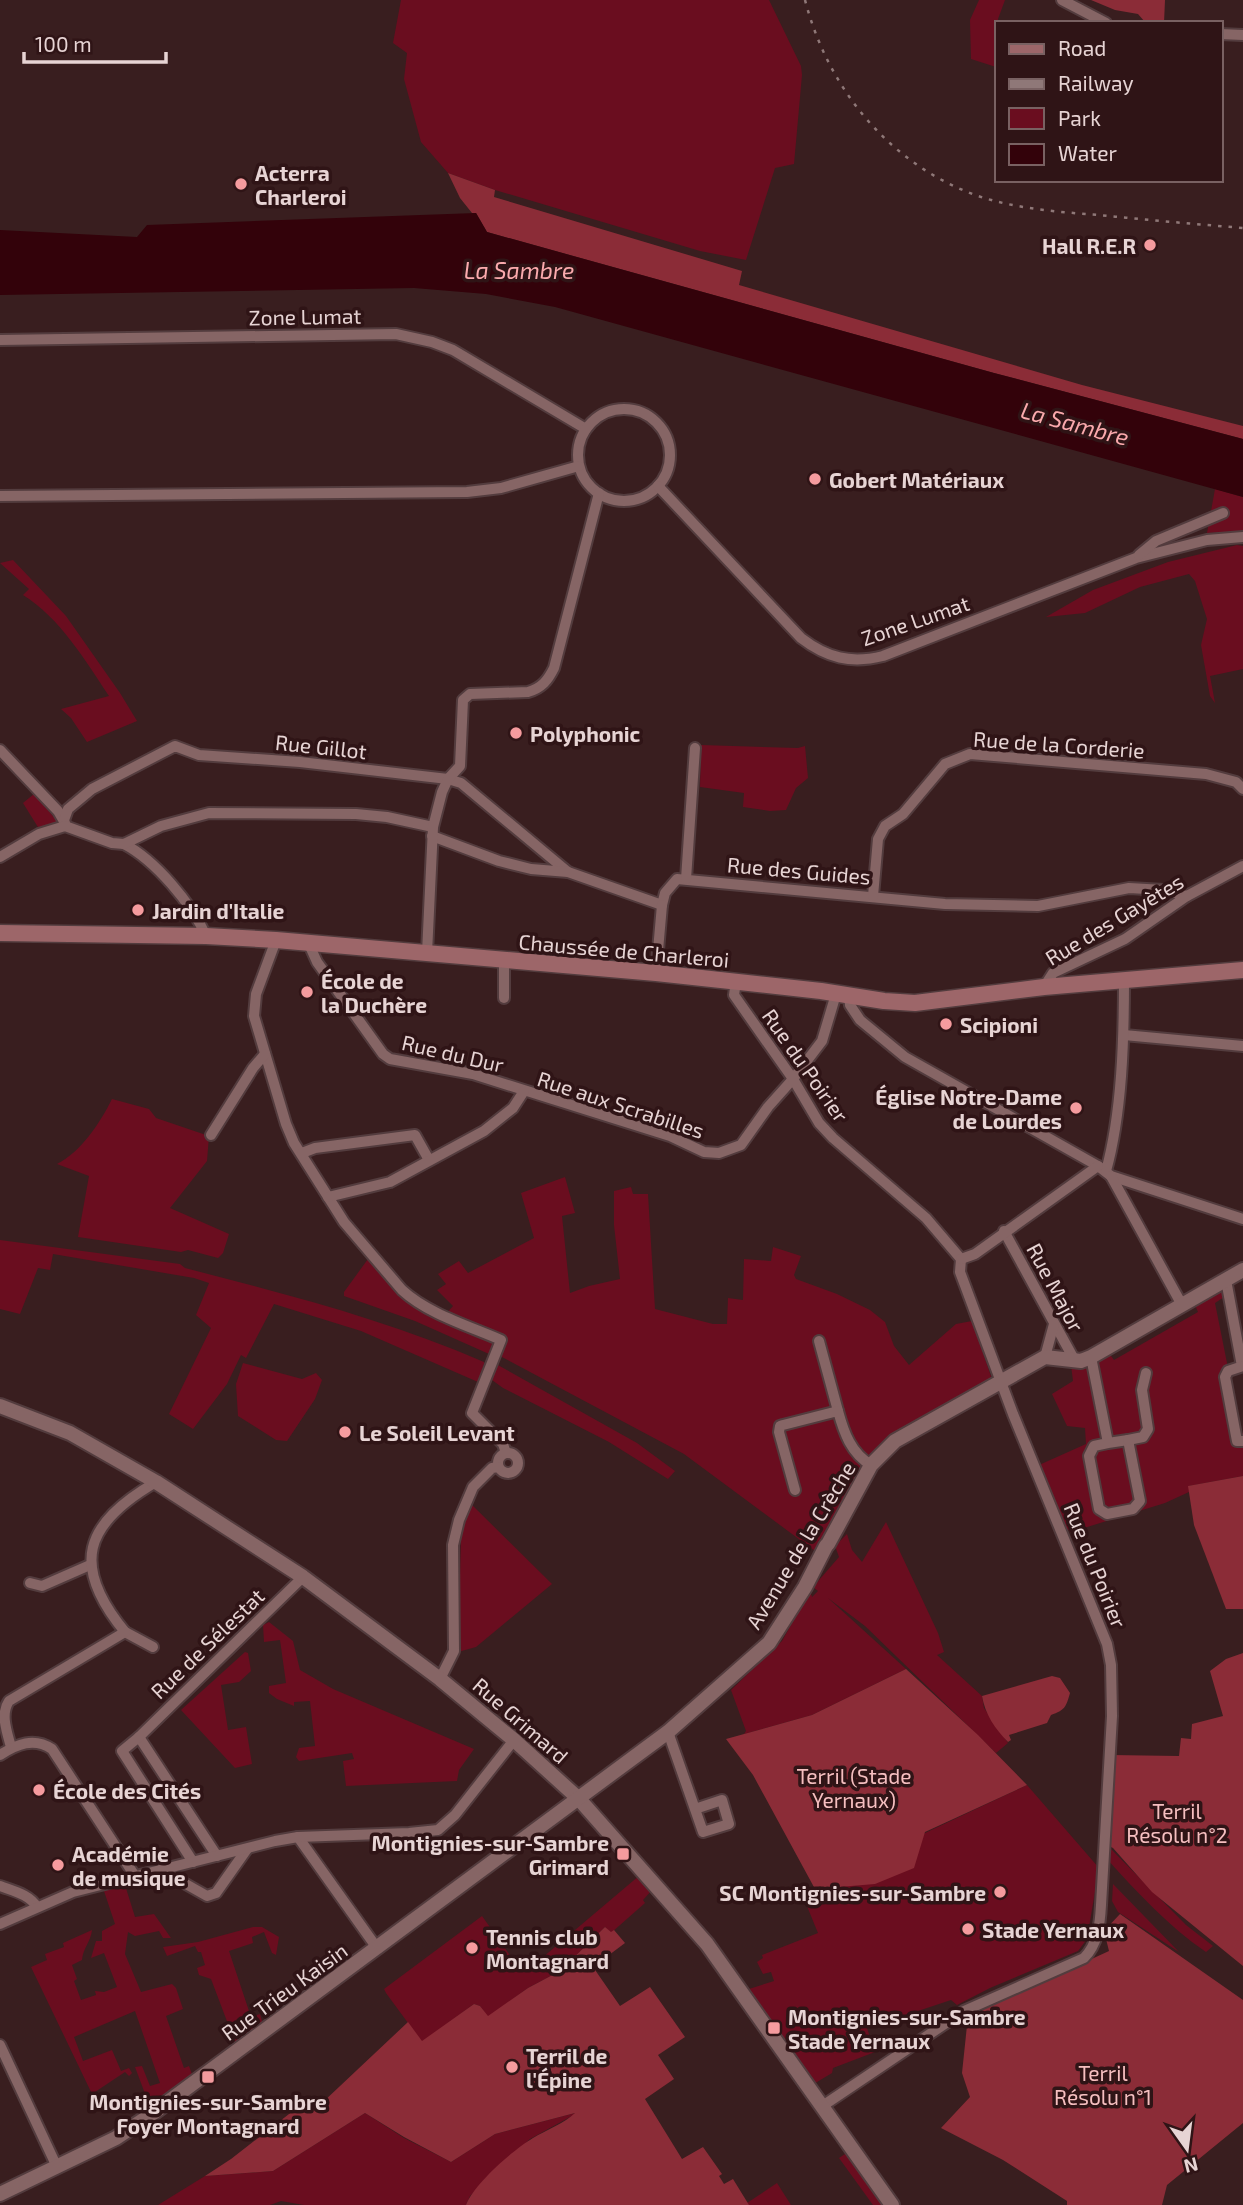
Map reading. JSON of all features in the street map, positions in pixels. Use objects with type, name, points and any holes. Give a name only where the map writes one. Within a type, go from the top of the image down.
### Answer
[{"type":"main road","name":"Chaussée de Charleroi","points":[[0,933],[206,936],[308,942],[736,981],[915,1003],[1044,987],[1243,970]]},
{"type":"street","points":[[1062,0],[1101,21]]},
{"type":"street","points":[[1222,34],[1243,35]]},
{"type":"street","name":"Zone Lumat","points":[[0,340],[405,335],[453,350],[586,429]]},
{"type":"street","points":[[628,408],[652,417],[667,438],[670,453],[669,467],[658,486],[636,499],[614,500],[599,493],[587,482],[579,466],[578,449],[586,429],[597,417],[614,410],[628,408]]},
{"type":"street","points":[[0,496],[467,492],[500,488],[579,466]]},
{"type":"street","name":"Zone Lumat","points":[[658,486],[801,638],[827,655],[846,660],[866,660],[883,656],[1136,558],[1207,540],[1243,537]]},
{"type":"street","points":[[427,953],[433,831],[447,779],[460,765],[463,700],[470,694],[536,690],[545,683],[554,668],[599,493]]},
{"type":"street","points":[[1136,558],[1156,541],[1223,513]]},
{"type":"street","name":"Rue Gillot","points":[[64,823],[68,809],[92,789],[175,746],[199,755],[300,762],[447,779],[461,783],[568,872]]},
{"type":"street","points":[[656,973],[665,893],[677,879],[687,879],[695,748]]},
{"type":"street","points":[[0,750],[64,823],[140,852],[198,916],[206,936]]},
{"type":"street","name":"Rue de la Corderie","points":[[873,896],[878,839],[885,826],[903,814],[945,764],[970,754],[1206,774],[1236,782],[1243,789]]},
{"type":"street","points":[[124,844],[161,826],[209,813],[356,814],[387,817],[433,831],[499,861],[531,869],[568,872],[662,905]]},
{"type":"street","points":[[0,857],[64,823]]},
{"type":"street","name":"Rue des Gayètes","points":[[1044,987],[1053,973],[1125,939],[1187,896],[1243,866]]},
{"type":"street","name":"Rue des Guides","points":[[687,879],[945,904],[1038,906],[1129,888],[1164,890],[1187,896]]},
{"type":"street","points":[[276,940],[256,994],[254,1016],[294,1143],[344,1222],[409,1297],[501,1340],[472,1413],[503,1444],[506,1453]]},
{"type":"street","name":"Rue du Dur","points":[[308,942],[317,962],[383,1054],[390,1059],[473,1074],[524,1091]]},
{"type":"street","points":[[504,960],[504,998]]},
{"type":"street","points":[[961,1259],[975,1254],[1004,1231],[1105,1171],[1112,1149],[1124,1035],[1124,980]]},
{"type":"street","name":"Rue du Poirier","points":[[736,981],[734,995],[820,1122],[833,1138],[926,1218],[961,1259],[960,1272],[1110,1656],[1110,1755],[1101,1905],[1092,1950],[1084,1958],[964,2011],[821,2107]]},
{"type":"street","points":[[843,995],[860,1020],[905,1057],[1105,1171],[1243,1219]]},
{"type":"street","name":"Rue aux Scrabilles","points":[[328,1197],[390,1182],[484,1131],[513,1108],[524,1091],[670,1136],[711,1154],[728,1151],[741,1145],[822,1041],[843,995]]},
{"type":"street","points":[[1124,1035],[1243,1046]]},
{"type":"street","points":[[211,1135],[253,1068],[265,1054]]},
{"type":"street","points":[[302,1153],[315,1148],[415,1135],[429,1160]]},
{"type":"street","points":[[1105,1171],[1182,1305]]},
{"type":"street","name":"Rue Major","points":[[1004,1231],[1074,1361]]},
{"type":"street","points":[[1054,1324],[1045,1357],[1081,1361],[1243,1270]]},
{"type":"street","points":[[1226,1280],[1243,1366],[1228,1371],[1225,1377],[1237,1441],[1243,1441]]},
{"type":"street","points":[[819,1341],[846,1438],[871,1465]]},
{"type":"street","name":"Avenue de la Crèche","points":[[579,1800],[668,1732],[769,1643],[805,1587],[871,1465],[895,1441],[1045,1357]]},
{"type":"street","points":[[1091,1357],[1108,1443]]},
{"type":"street","points":[[1128,1440],[1140,1501],[1133,1509],[1107,1514],[1100,1509],[1089,1455],[1094,1446],[1143,1437],[1149,1430],[1142,1390],[1146,1373]]},
{"type":"street","name":"Rue Grimard","points":[[0,1406],[70,1433],[156,1482],[303,1577],[440,1679],[514,1740],[579,1800],[707,1944],[891,2205]]},
{"type":"street","points":[[795,1490],[780,1438],[780,1426],[838,1411]]},
{"type":"street","points":[[506,1453],[516,1458],[517,1468],[509,1474],[498,1467],[499,1457],[506,1453]]},
{"type":"street","points":[[440,1679],[454,1651],[453,1545],[459,1520],[473,1488],[492,1468],[498,1467]]},
{"type":"street","points":[[153,1647],[125,1632],[103,1603],[90,1565],[99,1535],[111,1514],[156,1482]]},
{"type":"street","points":[[30,1583],[42,1586],[90,1565]]},
{"type":"street","name":"Rue de Sélestat","points":[[193,1862],[122,1751],[303,1577]]},
{"type":"street","points":[[11,1747],[2,1716],[3,1707],[125,1632]]},
{"type":"street","points":[[668,1732],[695,1809]]},
{"type":"street","points":[[139,1737],[217,1856]]},
{"type":"street","points":[[0,1924],[58,1897],[135,1875],[298,1837],[438,1830],[455,1815],[514,1740]]},
{"type":"street","points":[[0,1755],[11,1747],[30,1742],[43,1743],[52,1749],[135,1875]]},
{"type":"street","name":"Rue Trieu Kaisin","points":[[0,2194],[130,2129],[579,1800]]},
{"type":"street","points":[[298,1837],[377,1948]]},
{"type":"street","points":[[161,1870],[207,1896],[216,1893],[247,1849]]},
{"type":"street","points":[[0,1886],[32,1900],[37,1907]]},
{"type":"street","points":[[0,2045],[57,2167]]},
{"type":"green space","points":[[401,0],[769,0],[801,66],[802,75],[794,164],[775,168],[746,260],[700,251],[495,190],[448,173],[421,142],[404,79],[407,53],[393,43]]},
{"type":"green space","points":[[979,0],[1005,0],[998,21],[995,21],[995,67],[971,59],[970,20]]},
{"type":"green space","points":[[1091,0],[1165,0],[1164,21],[1144,21],[1138,14],[1115,10]]},
{"type":"green space","points":[[448,173],[495,190],[494,197],[742,271],[739,285],[1082,385],[1243,426],[1243,439],[994,373],[487,232],[476,213],[472,213],[460,198]]},
{"type":"green space","points":[[1215,489],[1243,497],[1243,531],[1207,533]]},
{"type":"green space","points":[[1237,545],[1243,546],[1243,669],[1210,676],[1215,703],[1210,696],[1201,645],[1207,619],[1195,581],[1189,574],[1140,587],[1085,613],[1046,617],[1093,590],[1168,562]]},
{"type":"green space","points":[[13,560],[66,616],[137,721],[87,742],[71,718],[61,709],[109,696],[81,654],[49,615],[23,595],[29,589],[0,563]]},
{"type":"green space","points":[[701,745],[805,746],[808,778],[796,788],[786,810],[770,811],[743,807],[744,793],[700,787]]},
{"type":"green space","points":[[34,794],[59,823],[41,832],[23,803]]},
{"type":"green space","points":[[112,1099],[149,1109],[156,1118],[209,1136],[207,1161],[170,1208],[229,1234],[223,1253],[218,1258],[188,1250],[181,1252],[78,1237],[89,1176],[57,1164],[74,1152],[89,1136]]},
{"type":"green space","points":[[565,1177],[575,1213],[562,1216],[570,1293],[620,1279],[614,1225],[614,1191],[631,1187],[633,1194],[648,1194],[655,1309],[713,1324],[727,1324],[728,1298],[743,1300],[744,1259],[771,1261],[773,1247],[801,1256],[794,1275],[796,1279],[837,1294],[870,1310],[885,1322],[894,1346],[909,1365],[956,1324],[972,1321],[993,1382],[879,1454],[815,1551],[684,1454],[502,1357],[498,1339],[494,1340],[489,1354],[415,1321],[344,1296],[344,1292],[368,1259],[400,1293],[445,1315],[453,1306],[437,1290],[446,1284],[438,1274],[459,1261],[468,1273],[534,1238],[521,1193]]},
{"type":"green space","points":[[0,1240],[180,1264],[185,1268],[299,1298],[411,1333],[484,1364],[478,1382],[361,1331],[274,1304],[246,1358],[241,1355],[227,1384],[193,1429],[169,1414],[211,1328],[196,1315],[209,1283],[194,1278],[53,1254],[50,1270],[38,1268],[20,1314],[0,1309]]},
{"type":"green space","points":[[1223,1292],[1224,1297],[1215,1303],[1243,1433],[1243,1476],[1189,1486],[1189,1492],[1165,1503],[1071,1532],[1062,1524],[1039,1465],[1086,1444],[1085,1428],[1067,1426],[1052,1394],[1073,1381],[1071,1365],[1108,1352],[1114,1360],[1198,1312],[1195,1305]]},
{"type":"green space","points":[[243,1363],[302,1379],[316,1373],[322,1380],[315,1399],[287,1441],[276,1440],[238,1416],[236,1384]]},
{"type":"green space","points":[[496,1364],[637,1443],[675,1471],[668,1479],[609,1442],[503,1388],[492,1380]]},
{"type":"green space","points":[[1243,1476],[1243,1609],[1226,1609],[1194,1525],[1188,1486]]},
{"type":"green space","points":[[470,1503],[552,1584],[476,1647],[458,1652],[461,1536]]},
{"type":"green space","points":[[886,1522],[938,1633],[944,1652],[937,1655],[982,1696],[984,1708],[1008,1743],[996,1753],[865,1626],[828,1598],[906,1669],[812,1715],[744,1734],[746,1731],[731,1690],[782,1641],[810,1591],[812,1597],[818,1591],[813,1587],[839,1557],[835,1546],[847,1534],[852,1550],[862,1562]]},
{"type":"green space","points":[[269,1622],[293,1641],[300,1670],[333,1689],[474,1749],[459,1770],[457,1781],[346,1786],[343,1761],[354,1759],[352,1753],[299,1761],[296,1757],[299,1748],[315,1746],[310,1701],[294,1702],[294,1706],[269,1693],[269,1686],[286,1683],[280,1640],[264,1642],[263,1625]]},
{"type":"green space","points":[[245,1652],[248,1653],[251,1671],[239,1682],[221,1685],[228,1730],[246,1727],[252,1764],[235,1768],[181,1710]]},
{"type":"green space","name":"Terril Résolu n°2","points":[[1243,1653],[1243,1966],[1152,1892],[1113,1848],[1105,1844],[1110,1755],[1179,1756],[1181,1738],[1191,1739],[1192,1724],[1223,1716],[1210,1671],[1226,1659]]},
{"type":"green space","name":"Terril (Stade Yernaux)","points":[[906,1669],[978,1735],[1027,1785],[925,1832],[914,1868],[875,1884],[815,1889],[753,1775],[726,1739],[812,1715]]},
{"type":"green space","points":[[1052,1676],[1060,1678],[1070,1693],[1064,1707],[1051,1715],[1047,1723],[1009,1735],[1011,1740],[1008,1742],[991,1721],[982,1696]]},
{"type":"green space","name":"Stade Yernaux","points":[[1027,1785],[1099,1868],[1087,1939],[1078,1951],[957,2005],[951,2000],[867,2028],[875,2052],[833,2068],[832,2073],[812,2085],[749,1989],[774,1981],[771,1972],[763,1974],[757,1962],[763,1958],[762,1955],[818,1933],[802,1894],[815,1889],[841,1887],[925,1833]]},
{"type":"green space","points":[[1107,1845],[1186,1925],[1213,1946],[1206,1952],[1153,1908],[1106,1858]]},
{"type":"green space","name":"Tennis club Montagnard","points":[[640,1875],[652,1890],[643,1900],[645,1903],[611,1933],[605,1927],[560,1971],[528,1988],[488,2017],[480,2006],[474,2004],[422,2042],[384,1989],[482,1916],[519,1968],[529,1969]]},
{"type":"green space","points":[[1113,1884],[1179,1952],[1118,1912],[1112,1901]]},
{"type":"green space","points":[[125,1885],[135,1917],[154,1914],[171,1938],[163,1938],[159,1931],[135,1936],[128,1932],[125,1954],[141,1992],[172,1984],[176,1988],[183,2009],[166,2016],[184,2068],[189,2066],[193,2077],[150,2107],[135,2067],[142,2066],[150,2086],[160,2083],[135,2011],[74,2037],[83,2061],[112,2050],[121,2071],[129,2068],[132,2073],[129,2076],[125,2072],[92,2094],[31,1967],[47,1960],[45,1954],[64,1947],[63,1943],[92,1930],[82,1960],[72,1965],[81,2000],[96,1995],[95,1991],[104,1992],[117,1987],[104,1953],[91,1958],[96,1941],[102,1941],[102,1931],[115,1924],[104,1891]]},
{"type":"green space","name":"Terril Résolu n°1","points":[[1120,1914],[1243,2000],[1243,2123],[1167,2185],[1162,2205],[1067,2205],[1067,2201],[1003,2160],[941,2128],[970,2097],[962,2073],[968,2016],[1109,1951],[1104,1931]]},
{"type":"green space","points":[[262,1927],[279,1937],[276,1955],[272,1953],[264,1932],[252,1937],[253,1943],[229,1951],[251,2017],[260,2014],[263,2025],[236,2045],[211,1979],[199,1975],[197,1968],[205,1965],[201,1952],[198,1952],[195,1946],[167,1956],[163,1947],[198,1942]]},
{"type":"green space","name":"Terril de l'Épine","points":[[605,1927],[611,1932],[614,1930],[625,1943],[593,1967],[620,2006],[650,1987],[685,2037],[658,2055],[674,2079],[645,2099],[682,2159],[703,2147],[722,2174],[719,2176],[724,2184],[733,2179],[749,2205],[466,2205],[477,2187],[505,2159],[533,2138],[575,2113],[495,2134],[451,2162],[365,2113],[273,2171],[205,2176],[307,2100],[312,2109],[322,2103],[408,2022],[422,2041],[474,2004],[480,2006],[488,2016],[528,1988],[560,1971]]},
{"type":"green space","points":[[579,2112],[530,2139],[470,2196],[466,2205],[304,2205],[281,2201],[270,2205],[158,2205],[205,2176],[273,2171],[365,2113],[404,2138],[451,2162],[495,2134]]},
{"type":"green space","points":[[848,2152],[885,2205],[873,2205],[839,2158]]},
{"type":"green space","points":[[777,2183],[791,2205],[747,2203]]},
{"type":"water","name":"La Sambre","points":[[476,213],[487,232],[994,373],[1243,439],[1243,497],[555,307],[486,294],[414,288],[0,295],[0,230],[137,237],[147,225]]},
{"type":"railway","points":[[805,0],[815,33],[829,64],[867,120],[917,165],[946,182],[978,196],[1023,207],[1243,228]]},
{"type":"place","name":"Acterra Charleroi","points":[[241,184]]},
{"type":"place","name":"Hall R.E.R","points":[[1150,245]]},
{"type":"place","name":"Gobert Matériaux","points":[[815,479]]},
{"type":"place","name":"Polyphonic","points":[[516,733]]},
{"type":"place","name":"Jardin d'Italie","points":[[138,910]]},
{"type":"place","name":"École de la Duchère","points":[[307,992]]},
{"type":"place","name":"Scipioni","points":[[946,1024]]},
{"type":"place","name":"Église Notre-Dame de Lourdes","points":[[1076,1108]]},
{"type":"place","name":"Le Soleil Levant","points":[[345,1432]]},
{"type":"place","name":"École des Cités","points":[[39,1790]]},
{"type":"place","name":"Montignies-sur-Sambre Grimard","points":[[623,1854]]},
{"type":"place","name":"Académie de musique","points":[[58,1865]]},
{"type":"place","name":"SC Montignies-sur-Sambre","points":[[1000,1892]]},
{"type":"place","name":"Stade Yernaux","points":[[968,1929]]},
{"type":"place","name":"Tennis club Montagnard","points":[[472,1948]]},
{"type":"place","name":"Montignies-sur-Sambre Stade Yernaux","points":[[774,2028]]},
{"type":"place","name":"Terril de l'Épine","points":[[512,2067]]},
{"type":"place","name":"Montignies-sur-Sambre Foyer Montagnard","points":[[208,2077]]}]
